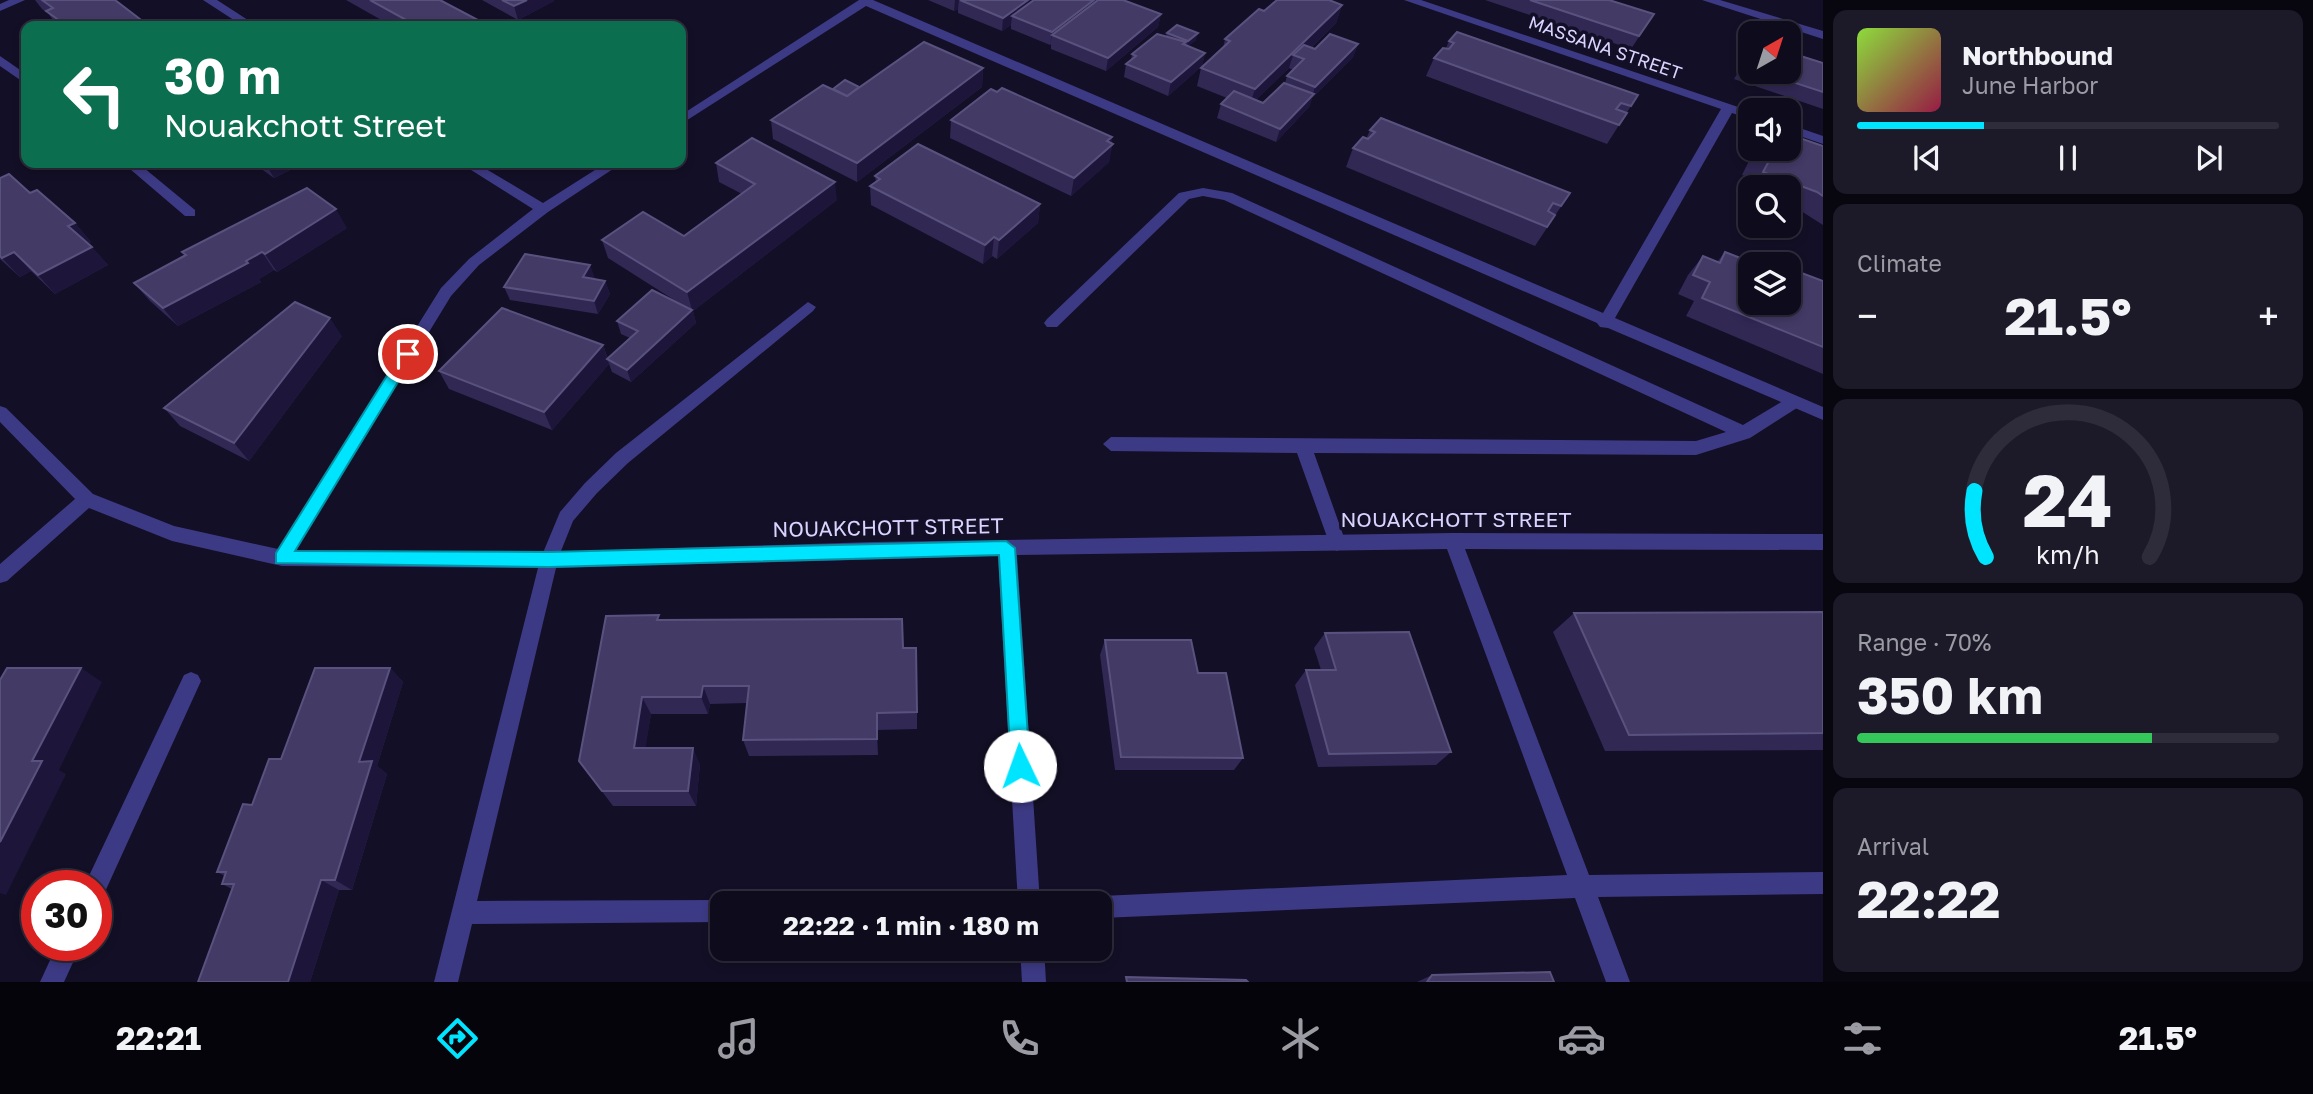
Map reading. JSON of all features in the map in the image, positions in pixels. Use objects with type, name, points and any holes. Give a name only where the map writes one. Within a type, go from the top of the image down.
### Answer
[{"type":"street","points":[[0,8],[19,0]]},
{"type":"street","points":[[209,0],[243,21]]},
{"type":"street","name":"MASSANA STREET","points":[[1410,0],[1738,111]]},
{"type":"street","points":[[1708,0],[1823,35]]},
{"type":"street","points":[[686,117],[866,1],[1605,323],[1823,414]]},
{"type":"street","points":[[0,60],[21,76]]},
{"type":"street","points":[[1605,323],[1728,108]]},
{"type":"street","points":[[1801,132],[1823,140]]},
{"type":"street","points":[[136,168],[190,213]]},
{"type":"street","points":[[475,168],[543,209]]},
{"type":"street","points":[[282,558],[446,292],[474,262],[543,209],[607,168]]},
{"type":"street","points":[[1052,323],[1184,196],[1203,192],[1227,196],[1744,433]]},
{"type":"street","points":[[446,982],[549,559],[566,517],[622,458],[808,307]]},
{"type":"street","points":[[1111,444],[1639,449],[1696,447],[1744,433],[1794,402]]},
{"type":"street","name":"NOUAKCHOTT STREET","points":[[0,412],[87,499],[172,533],[282,558],[549,559],[1453,541],[1823,542]]},
{"type":"street","points":[[1303,446],[1337,543]]},
{"type":"street","points":[[0,575],[87,499]]},
{"type":"street","points":[[1453,541],[1618,982]]},
{"type":"street","points":[[1006,548],[1028,891]]},
{"type":"street","points":[[103,870],[191,681]]},
{"type":"street","points":[[1112,906],[1583,886],[1823,883]]},
{"type":"street","points":[[462,913],[710,911]]},
{"type":"street","points":[[52,982],[62,961]]},
{"type":"street","points":[[1033,961],[1034,982]]},
{"type":"building","points":[[42,0],[115,0],[142,21],[60,21],[46,11],[53,8]]},
{"type":"building","points":[[370,0],[440,0],[476,19],[472,21],[408,21]]},
{"type":"building","points":[[502,0],[527,0],[514,6]]},
{"type":"building","points":[[960,0],[1028,0],[1003,18]]},
{"type":"building","points":[[1034,0],[1094,0],[1052,32],[1012,16]]},
{"type":"building","points":[[1098,0],[1123,0],[1161,14],[1108,58],[1052,35]]},
{"type":"building","points":[[1277,0],[1329,0],[1342,5],[1255,89],[1201,68],[1230,41],[1225,39],[1259,9],[1264,11]]},
{"type":"building","points":[[1530,0],[1609,0],[1654,14],[1639,36]]},
{"type":"building","points":[[1177,25],[1198,33],[1188,41],[1167,33]]},
{"type":"building","points":[[1457,32],[1638,95],[1631,106],[1621,103],[1616,109],[1627,113],[1619,125],[1434,58],[1443,48],[1449,49],[1454,43],[1449,41]]},
{"type":"building","points":[[1157,34],[1186,42],[1183,44],[1205,53],[1171,82],[1126,64],[1136,56],[1132,54]]},
{"type":"building","points":[[1330,34],[1358,44],[1315,87],[1287,76],[1304,59],[1293,55],[1304,45],[1315,49]]},
{"type":"building","points":[[924,42],[983,68],[857,163],[771,120],[823,85],[847,96]]},
{"type":"building","points":[[1801,56],[1823,63],[1823,92],[1799,84],[1801,84]]},
{"type":"building","points":[[845,80],[859,87],[847,96],[833,89]]},
{"type":"building","points":[[1284,83],[1314,94],[1280,129],[1221,104],[1234,91],[1263,103]]},
{"type":"building","points":[[1002,88],[1112,137],[1107,141],[1113,144],[1074,178],[951,120],[991,89],[997,92]]},
{"type":"building","points":[[1381,118],[1570,193],[1561,206],[1553,203],[1548,211],[1555,215],[1547,227],[1353,148],[1363,137],[1368,139],[1375,132],[1370,130]]},
{"type":"building","points":[[752,138],[835,182],[687,292],[602,240],[643,212],[684,236],[755,184],[716,163]]},
{"type":"building","points":[[1801,138],[1823,146],[1823,196],[1801,186],[1801,175],[1771,175],[1763,172],[1769,161],[1801,161]]},
{"type":"building","points":[[918,144],[1040,204],[999,240],[994,237],[985,245],[870,186],[880,179],[875,176]]},
{"type":"building","points":[[9,174],[30,193],[37,190],[75,223],[68,226],[92,247],[38,275],[14,252],[2,258],[0,178]]},
{"type":"building","points":[[307,188],[336,209],[265,254],[262,252],[246,261],[248,263],[163,308],[134,283],[186,255],[182,252]]},
{"type":"building","points":[[1725,252],[1738,257],[1738,313],[1702,298],[1710,282],[1693,275],[1703,256],[1720,263]]},
{"type":"building","points":[[525,254],[590,265],[583,277],[605,281],[594,301],[504,287]]},
{"type":"building","points":[[1801,273],[1823,281],[1823,347],[1744,315],[1801,315]]},
{"type":"building","points":[[652,290],[692,310],[627,370],[607,359],[638,331],[617,321]]},
{"type":"building","points":[[295,302],[330,318],[234,443],[164,408]]},
{"type":"building","points":[[502,308],[603,345],[544,412],[439,371]]},
{"type":"building","points":[[1823,612],[1823,733],[1629,735],[1574,613]]},
{"type":"building","points":[[659,615],[657,620],[902,619],[903,648],[916,648],[917,712],[877,713],[877,739],[743,740],[749,686],[703,686],[701,697],[642,697],[634,748],[693,748],[688,791],[602,791],[579,761],[606,616]]},
{"type":"building","points":[[1409,632],[1451,752],[1329,754],[1306,670],[1336,670],[1325,633]]},
{"type":"building","points":[[1105,640],[1191,640],[1198,673],[1226,673],[1243,758],[1121,757]]},
{"type":"building","points":[[7,668],[81,668],[32,761],[42,761],[0,842],[0,680]]},
{"type":"building","points":[[315,668],[390,668],[359,762],[372,761],[335,880],[321,880],[288,982],[198,982],[234,884],[222,884],[226,872],[217,872],[243,804],[252,805],[269,759],[281,759]]},
{"type":"building","points":[[1550,972],[1554,982],[1427,982],[1432,975]]},
{"type":"building","points":[[1126,977],[1246,980],[1248,982],[1127,982]]},
{"type":"route","points":[[408,354],[282,558],[549,559],[1006,548],[1020,766]]}]
